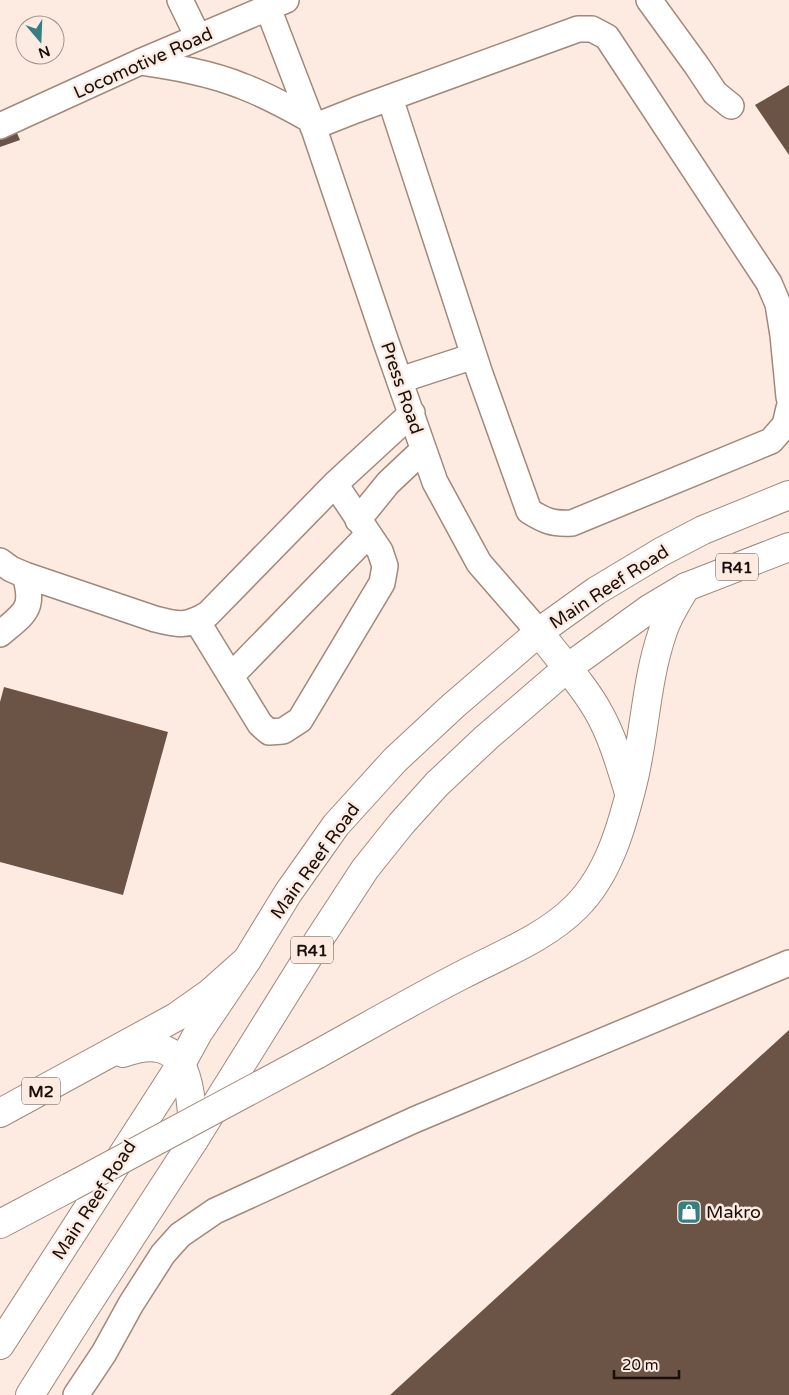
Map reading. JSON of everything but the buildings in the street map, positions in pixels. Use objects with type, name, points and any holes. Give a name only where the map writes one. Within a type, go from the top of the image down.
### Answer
[{"type":"main road","name":"Main Reef Road","points":[[0,1345],[181,1064],[198,1033],[288,893],[336,825],[395,760],[453,706],[539,632],[596,591],[661,552],[704,530],[789,495]]},
{"type":"main road","name":"R41","points":[[30,1395],[194,1140],[318,941],[371,862],[401,824],[437,784],[487,737],[566,669],[649,609],[686,587],[789,547]]},
{"type":"main road","points":[[0,1224],[538,935],[562,919],[576,906],[599,876],[614,846],[636,769],[652,668],[662,632],[686,587]]},
{"type":"main road","points":[[539,632],[588,695],[600,714],[618,757],[629,795]]},
{"type":"main road","points":[[82,1069],[194,1006],[246,960]]},
{"type":"main road","points":[[82,1069],[133,1050],[148,1047],[170,1053],[181,1064],[190,1085],[194,1140]]},
{"type":"main road","name":"M2","points":[[0,1112],[82,1069]]},
{"type":"street","points":[[180,0],[198,37]]},
{"type":"street","points":[[649,0],[715,93],[731,106]]},
{"type":"street","name":"Locomotive Road","points":[[0,126],[140,62],[277,4]]},
{"type":"street","name":"Press Road","points":[[277,4],[312,124],[412,413],[423,450],[436,482],[479,563],[539,632]]},
{"type":"street","points":[[140,62],[165,66],[240,85],[273,99],[312,124],[390,98],[578,29],[592,29],[607,38],[769,283],[778,304],[789,397]]},
{"type":"street","points":[[390,98],[474,356],[529,511],[545,521],[557,524],[572,523],[771,441],[784,425],[789,408]]},
{"type":"street","points":[[400,380],[474,356]]},
{"type":"street","points":[[0,561],[11,569],[25,575],[155,619],[174,624],[188,624],[197,621],[208,614],[335,484],[412,413]]},
{"type":"street","points":[[231,676],[363,528],[388,483],[423,450]]},
{"type":"street","points":[[197,621],[260,724],[269,732],[283,731],[300,720],[382,583],[385,566],[380,551],[335,484]]},
{"type":"street","points":[[0,634],[24,614],[27,607],[30,598],[25,575]]},
{"type":"street","points":[[76,1395],[104,1353],[131,1304],[163,1254],[180,1236],[207,1216],[414,1120],[789,963]]},
{"type":"place","name":"Makro","points":[[689,1212]]}]
